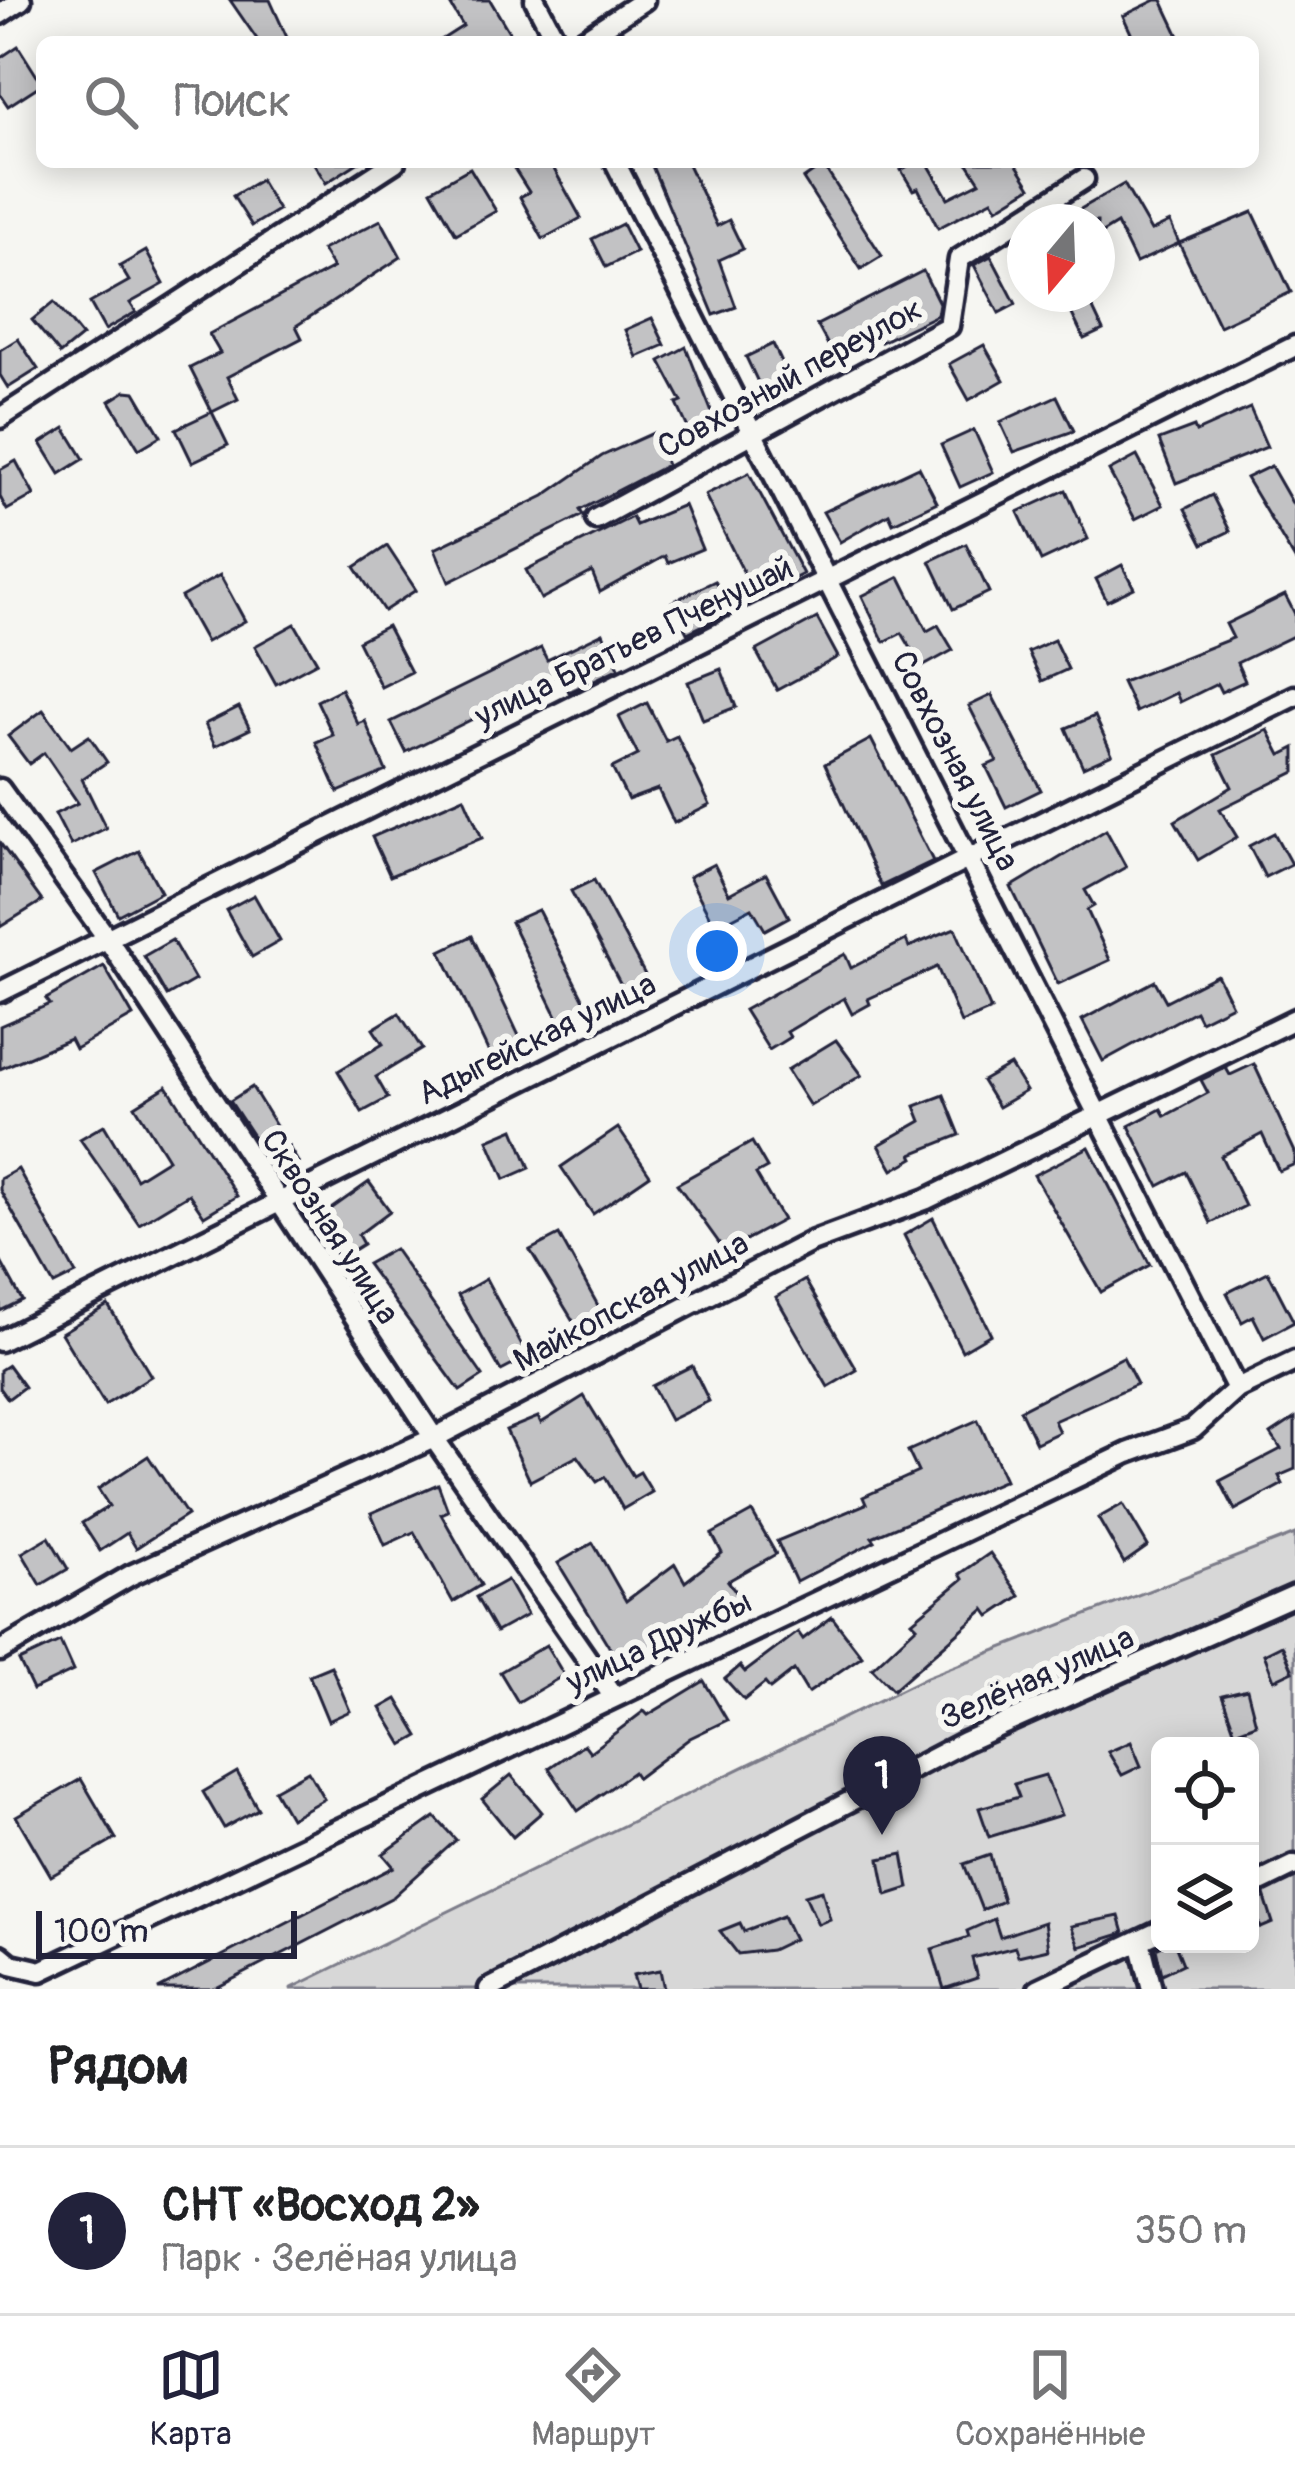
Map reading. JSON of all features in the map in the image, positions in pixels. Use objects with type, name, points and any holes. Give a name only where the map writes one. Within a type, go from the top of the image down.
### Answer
[{"type":"street","points":[[0,14],[21,0]]},
{"type":"street","points":[[535,0],[554,36]]},
{"type":"street","points":[[589,36],[644,0]]},
{"type":"street","points":[[0,418],[386,168]]},
{"type":"street","name":"Совхозная улица","points":[[618,168],[831,579],[1237,1388]]},
{"type":"street","name":"Совхозный переулок","points":[[596,519],[949,326],[959,259],[1084,178]]},
{"type":"street","name":"улица Братьев Пченушай","points":[[0,992],[1295,346]]},
{"type":"street","name":"Адыгейская улица","points":[[0,1341],[1295,696]]},
{"type":"street","name":"Сквозная улица","points":[[0,789],[107,938],[434,1438],[614,1696]]},
{"type":"street","name":"Майкопская улица","points":[[0,1651],[131,1575],[434,1438],[811,1242],[927,1199],[1096,1112],[1295,1019]]},
{"type":"street","name":"улица Дружбы","points":[[0,1954],[11,1964],[40,1971],[1128,1453],[1193,1429],[1237,1388],[1295,1360]]},
{"type":"street","name":"Зелёная улица","points":[[492,1988],[964,1742],[1295,1595]]},
{"type":"street","points":[[1259,1883],[1295,1865]]},
{"type":"street","points":[[1038,1989],[1151,1936]]},
{"type":"street","points":[[1140,1941],[1152,1989]]},
{"type":"shaded area","points":[[1295,1534],[1295,1989],[290,1989],[927,1677]]},
{"type":"building","points":[[230,0],[270,0],[286,36],[255,36]]},
{"type":"building","points":[[461,0],[490,0],[511,36],[447,36],[463,26],[451,6]]},
{"type":"building","points":[[1162,0],[1179,36],[1132,36],[1123,16]]},
{"type":"building","points":[[18,46],[36,74],[36,88],[8,106],[0,94],[0,58]]},
{"type":"building","points":[[317,168],[350,168],[326,183]]},
{"type":"building","points":[[470,168],[496,211],[456,234],[431,190]]},
{"type":"building","points":[[514,168],[553,168],[581,218],[543,239],[520,197],[529,192]]},
{"type":"building","points":[[653,168],[690,168],[717,226],[729,220],[743,249],[719,260],[736,307],[714,315]]},
{"type":"building","points":[[825,168],[882,256],[861,269],[803,179]]},
{"type":"building","points":[[930,168],[948,198],[980,182],[971,168],[1019,168],[1031,187],[997,208],[992,200],[938,228],[918,188],[913,190],[901,170]]},
{"type":"building","points":[[260,180],[278,210],[252,226],[233,196]]},
{"type":"building","points":[[1124,184],[1151,231],[1170,222],[1179,243],[1136,263],[1115,225],[1115,204],[1089,204]]},
{"type":"building","points":[[1253,212],[1291,292],[1219,326],[1179,243]]},
{"type":"building","points":[[381,220],[401,257],[296,326],[302,338],[227,377],[238,399],[212,412],[190,368],[220,353],[209,334],[333,268],[322,250]]},
{"type":"building","points":[[622,224],[636,252],[606,267],[592,239]]},
{"type":"building","points":[[146,251],[164,284],[130,303],[136,312],[105,330],[90,303],[129,281],[120,266]]},
{"type":"building","points":[[991,256],[1007,287],[1007,309],[999,313],[974,265]]},
{"type":"building","points":[[923,271],[939,303],[937,315],[881,342],[875,331],[833,354],[817,325]]},
{"type":"building","points":[[54,302],[82,336],[60,354],[32,320]]},
{"type":"building","points":[[1071,312],[1094,312],[1103,330],[1084,339]]},
{"type":"building","points":[[652,318],[665,345],[637,357],[625,330]]},
{"type":"building","points":[[18,339],[38,369],[8,388],[0,375],[0,350]]},
{"type":"building","points":[[773,344],[791,382],[764,395],[746,357]]},
{"type":"building","points":[[984,345],[1004,380],[969,400],[949,364]]},
{"type":"building","points":[[686,347],[718,428],[693,439],[677,404],[682,402],[660,361]]},
{"type":"building","points":[[126,391],[135,392],[161,436],[139,449],[110,401]]},
{"type":"building","points":[[1057,396],[1074,431],[1014,452],[1000,422]]},
{"type":"building","points":[[1250,408],[1267,447],[1176,483],[1159,440],[1194,427],[1196,432]]},
{"type":"building","points":[[212,412],[228,445],[192,462],[176,429]]},
{"type":"building","points":[[65,428],[84,459],[60,474],[41,443]]},
{"type":"building","points":[[974,430],[993,472],[960,487],[941,445]]},
{"type":"building","points":[[653,433],[667,465],[580,510],[583,515],[449,582],[435,549],[544,496],[602,456]]},
{"type":"building","points":[[1137,456],[1163,505],[1135,519],[1109,471]]},
{"type":"building","points":[[16,461],[34,495],[7,510],[0,497],[0,470]]},
{"type":"building","points":[[1271,466],[1295,508],[1295,560],[1246,478]]},
{"type":"building","points":[[919,467],[937,502],[893,523],[889,514],[840,542],[823,512]]},
{"type":"building","points":[[749,473],[803,574],[756,597],[705,495]]},
{"type":"building","points":[[1066,490],[1088,539],[1041,561],[1018,512]]},
{"type":"building","points":[[1212,495],[1230,531],[1203,544],[1185,509]]},
{"type":"building","points":[[684,505],[702,549],[668,563],[665,556],[600,592],[592,572],[541,599],[526,570],[632,517],[636,525]]},
{"type":"building","points":[[966,544],[989,592],[953,609],[930,561]]},
{"type":"building","points":[[387,546],[416,590],[384,611],[355,567]]},
{"type":"building","points":[[1122,565],[1134,588],[1107,601],[1096,579]]},
{"type":"building","points":[[220,575],[245,621],[206,642],[181,597]]},
{"type":"building","points":[[900,577],[927,631],[938,625],[953,650],[922,667],[902,633],[884,642],[862,596]]},
{"type":"building","points":[[715,581],[730,612],[687,633],[672,602]]},
{"type":"building","points":[[1285,595],[1295,614],[1295,635],[1237,663],[1245,681],[1221,692],[1217,684],[1180,702],[1176,693],[1136,712],[1122,682],[1233,638],[1226,624]]},
{"type":"building","points":[[817,618],[838,657],[777,690],[756,651]]},
{"type":"building","points":[[295,624],[317,662],[276,684],[255,646]]},
{"type":"building","points":[[387,626],[411,672],[381,687],[358,641]]},
{"type":"building","points":[[603,633],[619,668],[569,692],[561,675],[406,752],[391,722],[541,648],[547,660]]},
{"type":"building","points":[[1054,640],[1068,669],[1042,681],[1028,652]]},
{"type":"building","points":[[721,669],[736,707],[703,720],[688,682]]},
{"type":"building","points":[[341,689],[358,724],[365,721],[386,771],[338,792],[316,742],[333,735],[317,701]]},
{"type":"building","points":[[992,695],[1041,790],[1006,807],[986,766],[997,761],[969,706]]},
{"type":"building","points":[[647,703],[666,741],[677,736],[710,805],[674,823],[658,789],[628,800],[612,768],[638,755],[619,717]]},
{"type":"building","points":[[239,707],[250,729],[215,746],[205,724]]},
{"type":"building","points":[[43,710],[71,748],[89,736],[107,762],[82,779],[106,828],[71,845],[55,814],[78,803],[44,753],[29,764],[8,736]]},
{"type":"building","points":[[1095,716],[1112,754],[1083,767],[1066,728]]},
{"type":"building","points":[[1268,730],[1281,755],[1295,748],[1295,772],[1220,809],[1237,837],[1198,860],[1175,821],[1232,787],[1216,755]]},
{"type":"building","points":[[871,739],[933,861],[881,886],[825,764]]},
{"type":"building","points":[[464,797],[482,838],[390,876],[372,837]]},
{"type":"building","points":[[1106,830],[1126,867],[1085,890],[1094,906],[1087,910],[1110,960],[1058,984],[1011,887]]},
{"type":"building","points":[[1274,833],[1291,864],[1265,877],[1249,846]]},
{"type":"building","points":[[0,843],[42,901],[0,927]]},
{"type":"building","points":[[139,851],[161,892],[118,915],[96,873]]},
{"type":"building","points":[[714,864],[729,894],[766,874],[789,917],[765,930],[752,908],[715,927],[689,877]]},
{"type":"building","points":[[594,880],[650,984],[627,996],[571,891]]},
{"type":"building","points":[[254,895],[280,941],[252,957],[226,910]]},
{"type":"building","points":[[538,910],[589,1010],[561,1024],[511,922]]},
{"type":"building","points":[[955,928],[991,1010],[961,1023],[937,967],[868,999],[870,1004],[852,1014],[844,998],[787,1032],[790,1037],[769,1050],[744,1010],[845,954],[851,968],[906,940],[909,947]]},
{"type":"building","points":[[472,936],[521,1040],[490,1055],[441,951]]},
{"type":"building","points":[[172,940],[195,980],[167,996],[144,956]]},
{"type":"building","points":[[104,966],[133,1016],[75,1049],[70,1039],[0,1069],[0,1026],[50,1004],[46,999]]},
{"type":"building","points":[[1217,975],[1232,1005],[1200,1021],[1195,1011],[1103,1061],[1082,1020],[1155,981],[1166,1001]]},
{"type":"building","points":[[399,1013],[422,1049],[376,1077],[388,1098],[362,1112],[338,1071],[383,1044],[373,1029]]},
{"type":"building","points":[[836,1040],[862,1075],[810,1106],[787,1070]]},
{"type":"building","points":[[1254,1064],[1295,1152],[1295,1164],[1279,1171],[1262,1134],[1221,1156],[1245,1206],[1211,1223],[1186,1172],[1159,1186],[1129,1126],[1161,1109],[1165,1116],[1208,1093],[1201,1080],[1226,1068],[1230,1075]]},
{"type":"building","points":[[1010,1065],[1026,1091],[998,1107],[982,1081]]},
{"type":"building","points":[[167,1086],[237,1196],[204,1216],[189,1194],[139,1224],[80,1139],[104,1125],[136,1179],[168,1159],[135,1106]]},
{"type":"building","points":[[252,1087],[298,1162],[278,1174],[230,1101]]},
{"type":"building","points":[[944,1095],[960,1135],[912,1154],[914,1158],[893,1170],[879,1145],[921,1121],[915,1106]]},
{"type":"building","points":[[618,1128],[650,1175],[593,1214],[561,1167]]},
{"type":"building","points":[[514,1129],[530,1168],[505,1179],[488,1140]]},
{"type":"building","points":[[752,1142],[767,1168],[756,1174],[783,1220],[725,1251],[677,1184]]},
{"type":"building","points":[[1089,1147],[1150,1265],[1101,1292],[1034,1175]]},
{"type":"building","points":[[18,1169],[76,1274],[54,1285],[0,1190],[0,1179]]},
{"type":"building","points":[[369,1182],[390,1211],[358,1235],[363,1244],[339,1259],[314,1221]]},
{"type":"building","points":[[933,1218],[991,1334],[962,1351],[904,1235]]},
{"type":"building","points":[[559,1235],[606,1320],[581,1334],[530,1250]]},
{"type":"building","points":[[394,1249],[483,1376],[460,1391],[367,1264]]},
{"type":"building","points":[[0,1260],[22,1300],[0,1311]]},
{"type":"building","points":[[1268,1272],[1294,1322],[1264,1338],[1253,1316],[1242,1322],[1227,1293]]},
{"type":"building","points":[[486,1279],[528,1357],[501,1371],[458,1295]]},
{"type":"building","points":[[805,1280],[857,1370],[828,1387],[776,1297]]},
{"type":"building","points":[[108,1305],[151,1376],[105,1405],[61,1333]]},
{"type":"building","points":[[1123,1357],[1137,1384],[1054,1421],[1059,1432],[1036,1443],[1020,1410]]},
{"type":"building","points":[[8,1365],[24,1387],[8,1399],[0,1388],[0,1370]]},
{"type":"building","points":[[692,1366],[709,1401],[670,1420],[652,1386]]},
{"type":"building","points":[[584,1396],[633,1476],[640,1472],[652,1492],[623,1509],[605,1477],[597,1482],[578,1456],[530,1481],[506,1430],[538,1417],[541,1423]]},
{"type":"building","points":[[1295,1418],[1295,1469],[1279,1476],[1283,1484],[1235,1510],[1220,1481],[1281,1449],[1271,1434]]},
{"type":"building","points":[[978,1420],[1005,1480],[872,1537],[875,1541],[796,1582],[777,1541],[866,1504],[863,1497],[918,1472],[908,1451]]},
{"type":"building","points":[[148,1456],[187,1515],[136,1548],[127,1533],[100,1551],[82,1523],[109,1506],[98,1489]]},
{"type":"building","points":[[438,1484],[448,1511],[441,1514],[481,1585],[453,1602],[414,1532],[385,1545],[371,1513]]},
{"type":"building","points":[[1123,1504],[1148,1546],[1124,1563],[1098,1518]]},
{"type":"building","points":[[752,1512],[776,1554],[728,1581],[744,1602],[724,1618],[714,1604],[656,1639],[661,1648],[624,1671],[558,1563],[593,1543],[626,1601],[675,1564],[685,1582],[722,1553],[712,1534]]},
{"type":"building","points":[[49,1537],[68,1569],[41,1585],[22,1553]]},
{"type":"building","points":[[990,1553],[1020,1596],[990,1616],[985,1609],[893,1690],[872,1668],[917,1626],[912,1621],[963,1579],[960,1574]]},
{"type":"building","points":[[507,1580],[527,1615],[496,1632],[476,1597]]},
{"type":"building","points":[[832,1617],[862,1656],[808,1693],[794,1670],[770,1689],[765,1683],[744,1700],[725,1679],[740,1666],[745,1672],[798,1632],[803,1639]]},
{"type":"building","points":[[60,1642],[73,1671],[33,1690],[19,1661]]},
{"type":"building","points":[[546,1645],[564,1675],[518,1702],[500,1672]]},
{"type":"building","points":[[1282,1645],[1293,1671],[1274,1680],[1264,1654]]},
{"type":"building","points":[[331,1666],[350,1711],[328,1721],[309,1675]]},
{"type":"building","points":[[704,1681],[727,1720],[690,1738],[637,1778],[633,1772],[578,1811],[549,1768],[584,1744],[590,1752],[644,1711],[648,1715]]},
{"type":"building","points":[[1247,1689],[1256,1724],[1235,1732],[1222,1695]]},
{"type":"building","points":[[397,1699],[419,1736],[403,1745],[381,1708]]},
{"type":"building","points":[[1131,1742],[1141,1766],[1122,1775],[1108,1752]]},
{"type":"building","points":[[308,1771],[324,1799],[290,1818],[274,1790]]},
{"type":"building","points":[[237,1772],[258,1809],[224,1828],[203,1792]]},
{"type":"building","points":[[511,1775],[542,1812],[513,1837],[482,1799]]},
{"type":"building","points":[[1045,1775],[1061,1815],[989,1837],[979,1808],[1019,1797],[1014,1784]]},
{"type":"building","points":[[81,1779],[116,1839],[51,1876],[16,1816]]},
{"type":"building","points":[[435,1817],[456,1840],[393,1897],[214,1989],[158,1989],[394,1867],[383,1854]]},
{"type":"building","points":[[903,1854],[909,1888],[887,1895],[880,1859]]},
{"type":"building","points":[[990,1855],[1003,1901],[982,1910],[964,1864]]},
{"type":"building","points":[[822,1890],[830,1919],[818,1924],[805,1895]]},
{"type":"building","points":[[1264,1895],[1273,1923],[1261,1928],[1259,1923],[1259,1897]]},
{"type":"building","points":[[783,1916],[794,1939],[771,1950],[738,1954],[720,1931],[740,1923],[744,1931]]},
{"type":"building","points":[[1119,1916],[1124,1933],[1079,1947],[1071,1926]]},
{"type":"building","points":[[994,1919],[1000,1937],[1044,1922],[1048,1949],[1018,1956],[1015,1947],[972,1958],[977,1978],[944,1989],[932,1949],[969,1937],[967,1931]]},
{"type":"building","points":[[1157,1953],[1179,1953],[1183,1964],[1162,1974]]},
{"type":"building","points":[[660,1970],[664,1989],[637,1989],[633,1975]]},
{"type":"place","name":"СНТ «Восход 2»","points":[[882,1835]]}]
